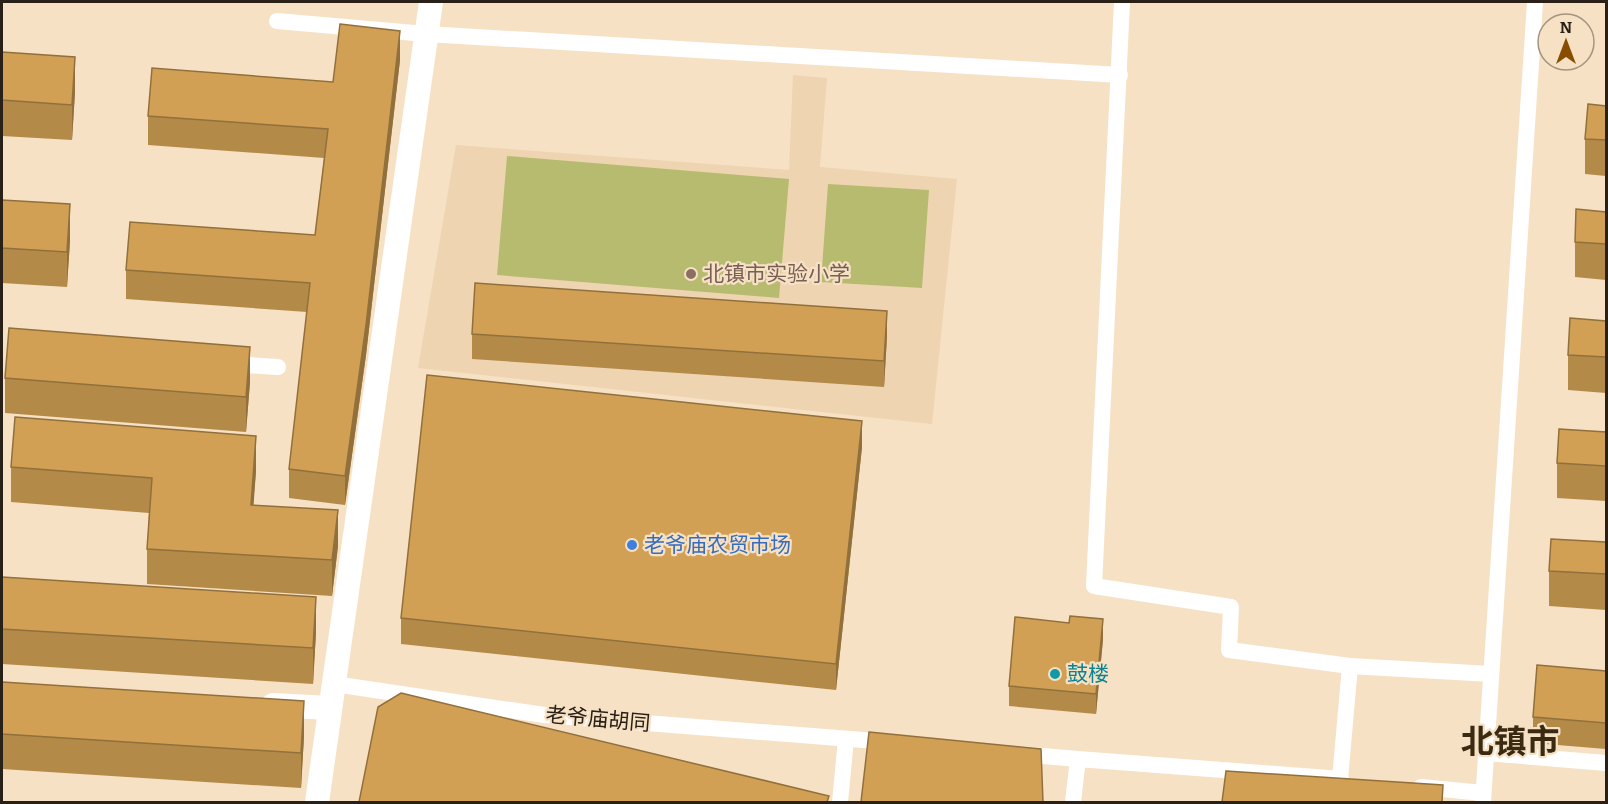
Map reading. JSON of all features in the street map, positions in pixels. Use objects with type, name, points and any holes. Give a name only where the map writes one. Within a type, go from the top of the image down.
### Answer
[{"type":"street","points":[[317,802],[431,2]]},
{"type":"street","points":[[1122,2],[1094,586],[1231,607],[1228,650],[1350,666],[1491,674]]},
{"type":"street","points":[[1400,785],[1483,798],[1535,2]]},
{"type":"street","points":[[277,21],[426,34],[1120,75]]},
{"type":"street","points":[[208,363],[278,368]]},
{"type":"street","points":[[1002,752],[1346,779],[1350,666]]},
{"type":"street","name":"老爷庙胡同","points":[[334,684],[544,715],[911,744]]},
{"type":"street","points":[[248,703],[330,708]]},
{"type":"street","points":[[840,802],[846,739]]},
{"type":"street","points":[[1486,753],[1606,763]]},
{"type":"street","points":[[1073,802],[1078,759]]},
{"type":"shaded area","name":"北镇市实验小学","points":[[793,75],[827,78],[820,167],[957,179],[932,424],[418,368],[456,145],[789,170]]},
{"type":"green space","points":[[507,156],[789,179],[779,298],[497,275]]},
{"type":"green space","points":[[828,184],[929,190],[922,288],[821,282]]},
{"type":"building","points":[[340,24],[400,31],[366,325],[345,476],[289,469],[310,283],[126,270],[130,222],[315,235],[328,129],[148,116],[152,68],[333,82]]},
{"type":"building","points":[[2,52],[75,57],[72,105],[2,100]]},
{"type":"building","points":[[1588,104],[1606,106],[1606,140],[1585,139]]},
{"type":"building","points":[[2,200],[70,204],[67,252],[2,248]]},
{"type":"building","points":[[1576,209],[1606,212],[1606,244],[1575,242]]},
{"type":"building","points":[[475,283],[887,311],[884,361],[472,334]]},
{"type":"building","points":[[1570,318],[1606,321],[1606,357],[1568,355]]},
{"type":"building","points":[[9,328],[250,347],[246,397],[5,378]]},
{"type":"building","name":"老爷庙农贸市场","points":[[427,375],[862,421],[836,664],[401,618]]},
{"type":"building","points":[[15,417],[256,436],[251,505],[338,510],[332,560],[147,549],[152,478],[11,467]]},
{"type":"building","points":[[1559,429],[1606,432],[1606,466],[1557,463]]},
{"type":"building","points":[[1551,539],[1606,542],[1606,574],[1549,571]]},
{"type":"building","points":[[2,577],[316,597],[313,648],[2,629]]},
{"type":"building","name":"鼓楼","points":[[1070,616],[1103,619],[1096,694],[1009,686],[1015,617],[1069,623]]},
{"type":"building","points":[[1537,665],[1606,671],[1606,723],[1533,717]]},
{"type":"building","points":[[2,682],[304,701],[301,753],[2,734]]},
{"type":"building","points":[[401,693],[829,796],[827,802],[359,802],[378,707]]},
{"type":"building","points":[[869,732],[1041,749],[1043,802],[861,802]]},
{"type":"building","points":[[1226,771],[1443,785],[1442,802],[1222,802]]},
{"type":"place","name":"北镇市实验小学","points":[[691,274]]},
{"type":"place","name":"老爷庙农贸市场","points":[[632,545]]},
{"type":"place","name":"鼓楼","points":[[1055,674]]},
{"type":"district","name":"北镇市","points":[[1510,742]]}]
